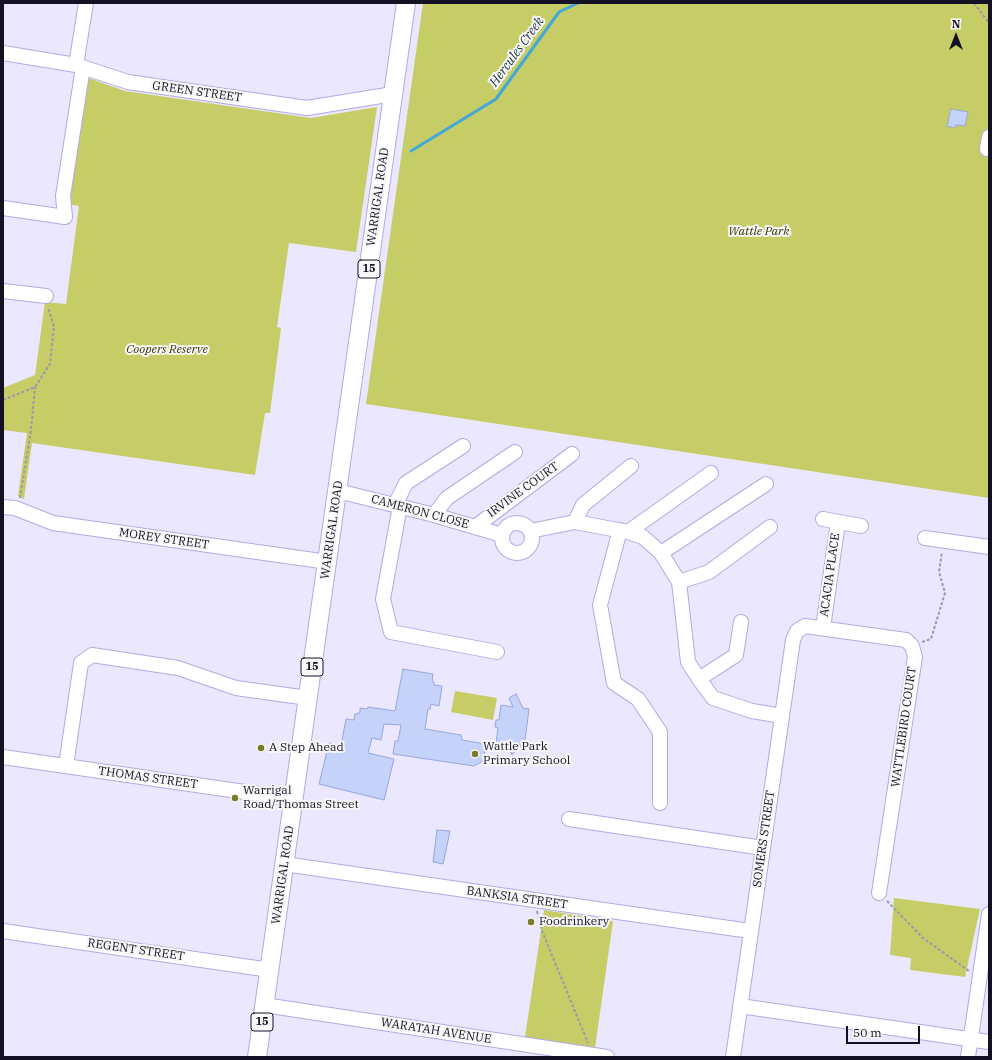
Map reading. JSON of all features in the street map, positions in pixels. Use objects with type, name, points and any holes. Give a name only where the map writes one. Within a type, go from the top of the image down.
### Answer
[{"type":"main road","name":"WARRIGAL ROAD","points":[[257,1057],[406,3]]},
{"type":"street","points":[[3,208],[65,217],[63,196],[86,3]]},
{"type":"street","name":"GREEN STREET","points":[[3,53],[79,66],[128,82],[307,108],[393,94]]},
{"type":"street","points":[[3,291],[46,296]]},
{"type":"street","points":[[462,446],[406,483],[397,505],[383,599],[391,632],[497,652]]},
{"type":"street","points":[[434,514],[447,498],[515,452]]},
{"type":"street","name":"IRVINE COURT","points":[[475,526],[572,454]]},
{"type":"street","points":[[575,522],[583,505],[631,466]]},
{"type":"street","points":[[660,803],[660,732],[638,699],[614,683],[600,605],[624,531],[710,473]]},
{"type":"street","points":[[661,553],[766,484]]},
{"type":"street","name":"CAMERON CLOSE","points":[[338,491],[434,514],[502,535]]},
{"type":"street","name":"MOREY STREET","points":[[9,508],[53,523],[328,562]]},
{"type":"street","name":"ACACIA PLACE","points":[[823,519],[861,526]]},
{"type":"street","points":[[530,531],[575,522],[624,531],[643,537],[661,553],[679,582],[688,662],[698,679],[713,698],[752,712],[782,716]]},
{"type":"street","name":"ACACIA PLACE","points":[[823,628],[838,522]]},
{"type":"street","points":[[514,523],[524,525],[530,531],[530,544],[521,552],[515,553],[506,549],[502,540],[502,535],[506,527],[514,523]]},
{"type":"street","points":[[679,582],[709,572],[770,527]]},
{"type":"street","points":[[925,538],[989,547]]},
{"type":"street","points":[[698,679],[736,655],[741,622]]},
{"type":"street","name":"SOMERS STREET","points":[[733,1057],[793,640],[797,631],[805,626],[823,628]]},
{"type":"street","points":[[823,628],[906,640],[912,646]]},
{"type":"street","name":"WATTLEBIRD COURT","points":[[879,893],[915,657],[912,646]]},
{"type":"street","points":[[66,766],[81,663],[92,655],[178,668],[236,688],[308,698]]},
{"type":"street","name":"THOMAS STREET","points":[[3,757],[293,800]]},
{"type":"street","points":[[570,819],[763,848]]},
{"type":"street","name":"BANKSIA STREET","points":[[284,864],[750,932]]},
{"type":"street","points":[[968,1057],[989,914]]},
{"type":"street","name":"REGENT STREET","points":[[3,931],[270,970]]},
{"type":"street","name":"WARATAH AVENUE","points":[[264,1005],[600,1056]]},
{"type":"street","points":[[740,1006],[989,1042]]},
{"type":"path","points":[[974,3],[989,23]]},
{"type":"path","points":[[9,508],[21,497],[35,387],[50,364],[54,327],[46,296]]},
{"type":"path","points":[[3,400],[35,387]]},
{"type":"path","points":[[912,646],[931,639],[940,612],[945,593],[939,572],[944,541]]},
{"type":"path","points":[[879,893],[923,938],[970,972]]},
{"type":"path","points":[[534,900],[542,930],[600,1056]]},
{"type":"green space","name":"Wattle Park","points":[[423,3],[989,3],[989,498],[366,404]]},
{"type":"green space","name":"Coopers Reserve","points":[[83,76],[125,91],[311,118],[377,107],[356,252],[289,243],[277,327],[281,328],[270,413],[265,413],[255,475],[32,443],[24,499],[18,496],[27,433],[3,430],[3,388],[35,375],[45,302],[66,304],[79,206],[66,204]]},
{"type":"green space","points":[[455,691],[497,698],[493,720],[451,712]]},
{"type":"green space","points":[[894,898],[980,909],[965,977],[910,970],[911,958],[890,955]]},
{"type":"green space","points":[[544,910],[613,921],[595,1048],[525,1037]]},
{"type":"building","points":[[951,109],[968,112],[965,126],[956,125],[955,128],[947,126]]},
{"type":"building","points":[[403,669],[433,674],[432,681],[434,682],[434,685],[442,686],[439,706],[431,704],[430,709],[428,709],[425,729],[461,735],[462,740],[486,744],[483,761],[474,766],[393,754],[395,741],[398,741],[401,725],[384,724],[381,740],[372,738],[368,753],[394,759],[384,800],[319,784],[329,743],[341,746],[346,719],[354,720],[355,714],[360,713],[360,708],[367,709],[368,707],[395,711]]},
{"type":"building","points":[[516,694],[523,708],[529,709],[524,747],[519,746],[512,755],[509,745],[496,743],[498,728],[495,727],[496,720],[499,720],[501,705],[513,707],[509,698]]},
{"type":"building","points":[[437,830],[450,831],[443,864],[433,862]]},
{"type":"waterway","name":"Hercules Creek","points":[[411,151],[496,99],[559,12],[578,3]]},
{"type":"place","name":"A Step Ahead","points":[[261,748]]},
{"type":"place","name":"Wattle Park Primary School","points":[[475,754]]},
{"type":"place","name":"Warrigal Road/Thomas Street","points":[[235,798]]},
{"type":"place","name":"Foodrinkery","points":[[531,922]]}]
